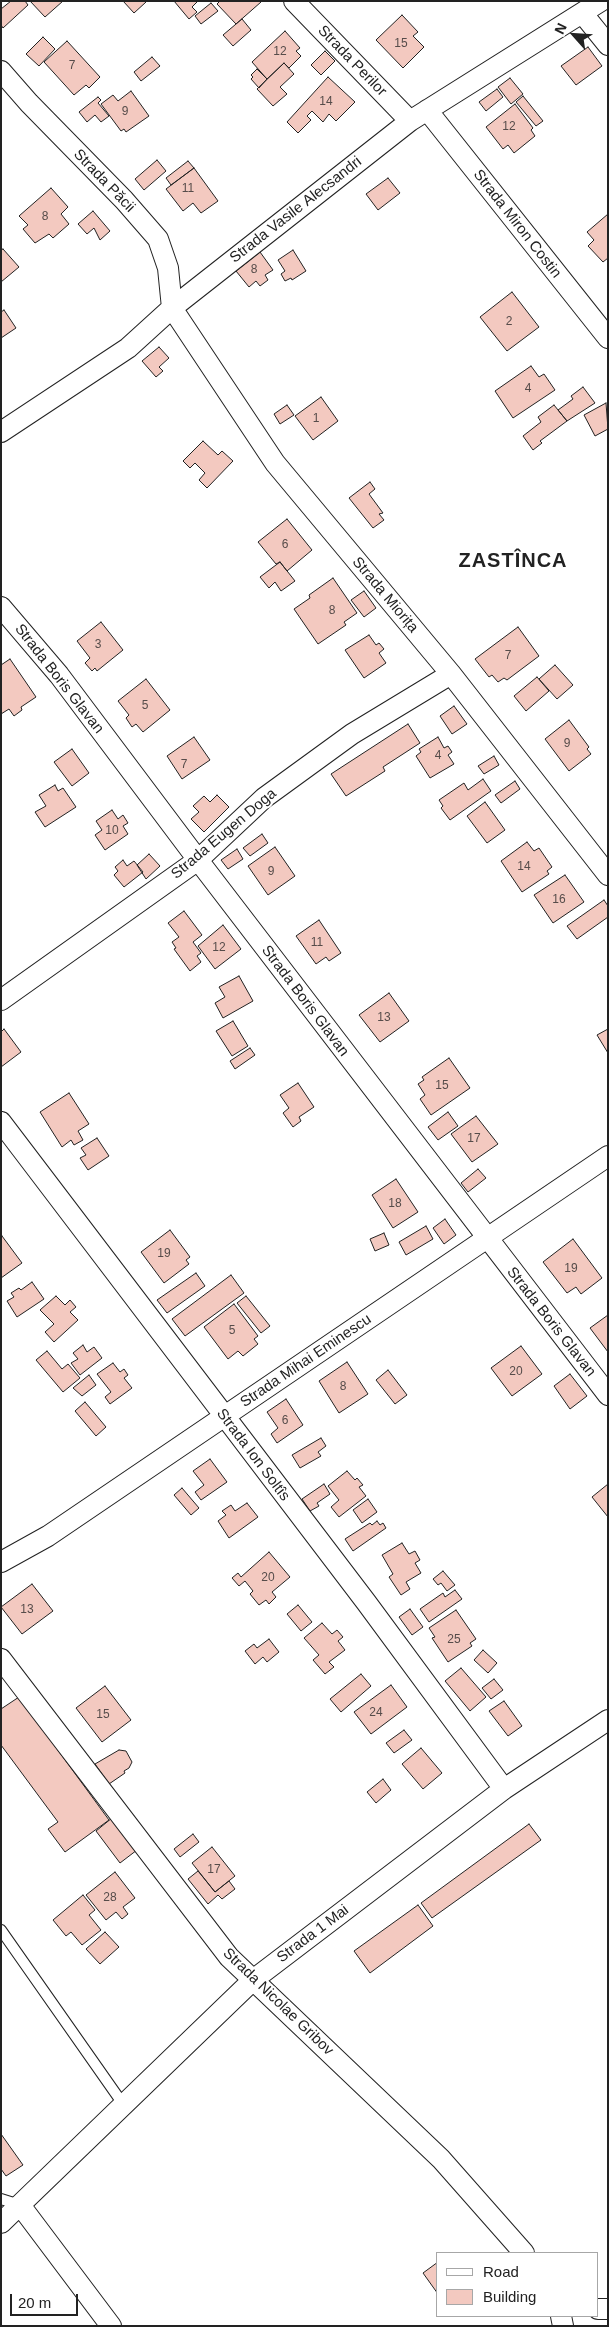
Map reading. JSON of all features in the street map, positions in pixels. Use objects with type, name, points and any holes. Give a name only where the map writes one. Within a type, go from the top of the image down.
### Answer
[{"type":"street","name":"Strada Perilor","points":[[294,1],[410,121]]},
{"type":"street","name":"Strada Vasile Alecsandri","points":[[1,432],[128,348],[172,308],[410,121],[601,1]]},
{"type":"street","points":[[583,14],[608,45]]},
{"type":"street","name":"Strada Păcii","points":[[1,71],[29,103],[124,200],[158,239],[168,268],[172,308]]},
{"type":"street","name":"Strada Miron Costin","points":[[427,110],[608,338]]},
{"type":"street","name":"Strada Miorița","points":[[172,308],[275,463],[451,674],[608,875]]},
{"type":"street","name":"Strada Boris Glavan","points":[[1,607],[59,675],[198,860],[608,1395]]},
{"type":"street","name":"Strada Eugen Doga","points":[[1,1000],[198,860],[264,798],[344,740],[451,674]]},
{"type":"street","name":"Strada Ion Soltîs","points":[[1,1122],[366,1602],[504,1789]]},
{"type":"street","name":"Strada Mihai Eminescu","points":[[1,1562],[48,1536],[608,1156]]},
{"type":"street","name":"Strada Nicolae Gribov","points":[[1,1659],[229,1957],[441,2159],[523,2252]]},
{"type":"street","name":"Strada 1 Mai","points":[[1,2223],[10,2202],[123,2104],[253,1980],[504,1789],[608,1720]]},
{"type":"street","points":[[10,2202],[111,2326]]},
{"type":"lane","points":[[1,1930],[123,2104]]},
{"type":"building","points":[[11,1],[25,1],[28,5],[3,28],[1,25],[1,9]]},
{"type":"building","points":[[30,1],[63,1],[45,17]]},
{"type":"building","points":[[123,1],[146,1],[146,2],[134,13]]},
{"type":"building","points":[[174,1],[198,1],[192,7],[197,12],[189,19]]},
{"type":"building","points":[[220,1],[261,2],[236,24],[217,4]]},
{"type":"building","points":[[211,3],[218,11],[201,24],[195,16]]},
{"type":"building","points":[[402,15],[418,32],[413,36],[424,47],[403,68],[376,40]]},
{"type":"building","points":[[242,19],[251,30],[233,46],[223,35]]},
{"type":"building","points":[[285,31],[300,48],[296,51],[301,56],[289,68],[284,63],[267,79],[252,62]]},
{"type":"building","points":[[43,37],[55,49],[39,66],[26,54]]},
{"type":"building","points":[[67,41],[100,77],[89,88],[86,85],[74,95],[44,62]]},
{"type":"building","points":[[588,47],[602,66],[576,85],[561,66]]},
{"type":"building","points":[[325,51],[335,61],[321,75],[311,65]]},
{"type":"building","points":[[152,57],[160,66],[141,81],[134,72]]},
{"type":"building","points":[[284,63],[294,74],[280,87],[287,94],[273,106],[257,89]]},
{"type":"building","points":[[257,69],[267,79],[259,88],[251,79],[253,77],[251,75]]},
{"type":"building","points":[[328,77],[355,102],[336,121],[329,114],[323,122],[312,111],[307,116],[311,120],[298,133],[287,122]]},
{"type":"building","points":[[510,78],[523,94],[511,104],[498,87]]},
{"type":"building","points":[[497,89],[503,97],[486,111],[479,102]]},
{"type":"building","points":[[131,91],[149,116],[126,132],[124,129],[121,131],[101,104],[113,95],[118,101]]},
{"type":"building","points":[[523,96],[543,121],[536,126],[516,102]]},
{"type":"building","points":[[98,97],[101,100],[98,103],[109,116],[101,122],[95,115],[87,122],[79,112]]},
{"type":"building","points":[[515,104],[533,128],[531,130],[535,136],[514,153],[508,145],[503,149],[486,127]]},
{"type":"building","points":[[157,160],[166,171],[144,190],[135,179]]},
{"type":"building","points":[[188,161],[194,168],[171,185],[166,178]]},
{"type":"building","points":[[194,168],[218,201],[201,213],[193,203],[183,211],[166,189]]},
{"type":"building","points":[[388,178],[400,193],[378,210],[366,194]]},
{"type":"building","points":[[51,188],[68,207],[61,214],[69,224],[53,238],[49,234],[35,243],[23,229],[28,225],[19,216]]},
{"type":"building","points":[[93,211],[110,231],[100,240],[94,228],[87,234],[78,224]]},
{"type":"building","points":[[608,214],[608,258],[603,262],[588,246],[594,240],[587,232]]},
{"type":"building","points":[[3,249],[19,267],[1,282],[1,250]]},
{"type":"building","points":[[293,250],[306,271],[292,280],[291,278],[285,281],[281,274],[285,271],[278,260]]},
{"type":"building","points":[[260,252],[273,270],[265,275],[268,280],[260,286],[256,281],[249,287],[236,271]]},
{"type":"building","points":[[512,292],[539,327],[507,351],[480,317]]},
{"type":"building","points":[[4,310],[16,328],[1,338],[1,312]]},
{"type":"building","points":[[159,347],[169,358],[159,367],[163,371],[156,377],[142,361]]},
{"type":"building","points":[[531,366],[539,377],[544,374],[555,390],[513,418],[495,391]]},
{"type":"building","points":[[583,387],[595,403],[567,421],[558,410],[573,399],[571,396]]},
{"type":"building","points":[[321,397],[338,421],[313,440],[295,416]]},
{"type":"building","points":[[606,403],[608,429],[595,436],[584,415]]},
{"type":"building","points":[[287,405],[294,415],[280,424],[274,414]]},
{"type":"building","points":[[554,405],[567,421],[540,441],[542,443],[533,450],[523,436],[541,422],[538,417]]},
{"type":"building","points":[[203,441],[218,455],[222,451],[233,461],[207,488],[199,480],[205,473],[195,463],[190,468],[183,461]]},
{"type":"building","points":[[370,482],[375,489],[369,494],[383,513],[379,514],[384,520],[373,528],[349,498]]},
{"type":"building","points":[[287,519],[312,550],[287,571],[280,562],[276,564],[258,542]]},
{"type":"building","points":[[280,562],[295,581],[281,591],[275,582],[269,588],[260,577]]},
{"type":"building","points":[[333,578],[357,613],[344,622],[346,625],[318,644],[294,609],[310,598],[309,595]]},
{"type":"building","points":[[364,591],[376,608],[364,617],[351,600]]},
{"type":"building","points":[[101,622],[123,650],[97,671],[95,668],[92,671],[85,663],[90,658],[77,641]]},
{"type":"building","points":[[518,627],[539,656],[507,680],[504,678],[498,682],[492,675],[489,677],[475,659]]},
{"type":"building","points":[[369,635],[376,645],[379,643],[384,649],[379,653],[386,663],[364,678],[345,650]]},
{"type":"building","points":[[10,659],[36,697],[21,707],[22,710],[14,716],[9,709],[1,714],[1,665]]},
{"type":"building","points":[[555,665],[573,685],[557,699],[539,679]]},
{"type":"building","points":[[537,677],[549,691],[526,711],[514,696]]},
{"type":"building","points":[[146,679],[170,710],[143,732],[136,724],[132,727],[126,718],[129,715],[118,701]]},
{"type":"building","points":[[454,706],[467,724],[452,734],[440,716]]},
{"type":"building","points":[[569,720],[589,747],[587,749],[591,754],[569,771],[545,739]]},
{"type":"building","points":[[408,724],[420,743],[383,767],[385,771],[346,796],[331,774]]},
{"type":"building","points":[[194,737],[210,760],[182,779],[167,756]]},
{"type":"building","points":[[438,737],[444,748],[448,746],[452,752],[448,755],[454,764],[430,778],[416,756],[421,752],[419,749]]},
{"type":"building","points":[[72,749],[89,773],[72,786],[54,762]]},
{"type":"building","points":[[494,756],[499,765],[484,774],[478,766]]},
{"type":"building","points":[[483,779],[491,791],[450,820],[441,808],[443,806],[439,800],[464,783],[468,790]]},
{"type":"building","points":[[515,781],[520,789],[501,803],[495,795]]},
{"type":"building","points":[[55,785],[58,791],[63,788],[76,807],[45,827],[35,812],[46,806],[39,795]]},
{"type":"building","points":[[217,795],[229,807],[204,832],[191,819],[199,812],[193,806],[204,796],[210,802]]},
{"type":"building","points":[[485,802],[505,830],[487,843],[467,816]]},
{"type":"building","points":[[112,810],[118,819],[123,815],[128,823],[123,826],[128,834],[105,850],[95,835],[102,830],[96,821]]},
{"type":"building","points":[[262,834],[268,843],[250,856],[243,848]]},
{"type":"building","points":[[527,842],[534,851],[539,848],[552,867],[547,871],[549,874],[522,892],[501,861]]},
{"type":"building","points":[[275,847],[295,876],[268,895],[248,866]]},
{"type":"building","points":[[237,849],[243,859],[228,869],[221,860]]},
{"type":"building","points":[[149,854],[160,866],[146,879],[137,865]]},
{"type":"building","points":[[123,860],[127,866],[134,861],[143,872],[124,887],[114,875],[118,871],[115,867]]},
{"type":"building","points":[[565,875],[584,902],[553,923],[534,895]]},
{"type":"building","points":[[604,900],[608,906],[608,917],[577,939],[567,926]]},
{"type":"building","points":[[184,911],[202,935],[193,942],[201,953],[197,956],[201,962],[190,971],[174,949],[176,948],[172,942],[179,937],[168,923]]},
{"type":"building","points":[[319,920],[341,953],[329,961],[326,957],[316,964],[296,936]]},
{"type":"building","points":[[223,925],[241,949],[215,969],[198,946]]},
{"type":"building","points":[[239,976],[253,1001],[223,1018],[215,1003],[225,997],[219,987]]},
{"type":"building","points":[[389,993],[409,1021],[380,1042],[359,1015]]},
{"type":"building","points":[[233,1021],[248,1046],[232,1056],[216,1031]]},
{"type":"building","points":[[4,1029],[21,1052],[1,1067],[1,1032]]},
{"type":"building","points":[[608,1029],[608,1053],[597,1035]]},
{"type":"building","points":[[250,1048],[255,1055],[235,1069],[230,1061]]},
{"type":"building","points":[[449,1058],[470,1088],[431,1115],[420,1099],[425,1095],[418,1084],[424,1080],[422,1077]]},
{"type":"building","points":[[298,1083],[314,1107],[299,1117],[301,1121],[293,1127],[283,1113],[289,1108],[280,1095]]},
{"type":"building","points":[[69,1093],[89,1124],[78,1131],[83,1140],[74,1145],[71,1140],[62,1147],[40,1112]]},
{"type":"building","points":[[448,1112],[458,1126],[438,1140],[428,1127]]},
{"type":"building","points":[[476,1116],[498,1144],[472,1162],[451,1134]]},
{"type":"building","points":[[97,1138],[109,1156],[88,1170],[80,1158],[86,1155],[81,1148]]},
{"type":"building","points":[[478,1169],[486,1178],[468,1192],[461,1183]]},
{"type":"building","points":[[396,1179],[418,1212],[393,1228],[372,1195]]},
{"type":"building","points":[[445,1219],[456,1235],[444,1244],[433,1228]]},
{"type":"building","points":[[426,1226],[433,1239],[406,1255],[399,1242]]},
{"type":"building","points":[[170,1230],[190,1257],[186,1260],[189,1264],[164,1283],[141,1252]]},
{"type":"building","points":[[384,1233],[389,1245],[375,1251],[370,1239]]},
{"type":"building","points":[[1,1237],[22,1263],[1,1278]]},
{"type":"building","points":[[573,1239],[602,1278],[581,1294],[576,1287],[567,1293],[543,1262]]},
{"type":"building","points":[[196,1273],[205,1286],[167,1313],[157,1300]]},
{"type":"building","points":[[231,1275],[244,1293],[185,1336],[172,1319]]},
{"type":"building","points":[[32,1282],[44,1299],[17,1317],[7,1301],[14,1297],[11,1293],[19,1288],[21,1290]]},
{"type":"building","points":[[56,1296],[65,1305],[70,1300],[76,1307],[70,1312],[78,1320],[54,1342],[45,1332],[54,1324],[40,1310]]},
{"type":"building","points":[[246,1296],[270,1326],[261,1333],[237,1303]]},
{"type":"building","points":[[234,1304],[258,1336],[254,1339],[258,1344],[243,1356],[238,1351],[228,1359],[204,1327]]},
{"type":"building","points":[[608,1315],[608,1352],[590,1328]]},
{"type":"building","points":[[83,1345],[87,1352],[94,1347],[102,1358],[80,1375],[71,1363],[78,1359],[73,1353]]},
{"type":"building","points":[[521,1346],[542,1374],[512,1396],[491,1368]]},
{"type":"building","points":[[47,1351],[62,1369],[68,1364],[80,1378],[63,1392],[36,1360]]},
{"type":"building","points":[[347,1362],[368,1394],[339,1413],[319,1381]]},
{"type":"building","points":[[113,1363],[120,1372],[124,1369],[128,1375],[124,1378],[132,1388],[110,1404],[105,1397],[111,1392],[97,1374]]},
{"type":"building","points":[[388,1370],[407,1395],[395,1404],[376,1380]]},
{"type":"building","points":[[570,1374],[587,1396],[570,1409],[554,1386]]},
{"type":"building","points":[[89,1375],[96,1385],[82,1396],[73,1388]]},
{"type":"building","points":[[286,1399],[303,1425],[277,1443],[271,1434],[278,1428],[267,1412]]},
{"type":"building","points":[[85,1402],[106,1427],[96,1436],[75,1411]]},
{"type":"building","points":[[321,1438],[326,1446],[318,1452],[321,1456],[300,1468],[292,1455]]},
{"type":"building","points":[[210,1459],[227,1482],[201,1500],[195,1492],[204,1485],[193,1471]]},
{"type":"building","points":[[347,1471],[355,1480],[357,1478],[363,1485],[359,1487],[366,1496],[339,1517],[331,1507],[339,1500],[328,1486]]},
{"type":"building","points":[[324,1484],[330,1494],[317,1503],[319,1506],[310,1511],[302,1499]]},
{"type":"building","points":[[608,1484],[608,1517],[592,1497]]},
{"type":"building","points":[[182,1488],[199,1508],[191,1515],[174,1495]]},
{"type":"building","points":[[368,1499],[377,1512],[362,1523],[353,1510]]},
{"type":"building","points":[[247,1503],[258,1517],[229,1538],[218,1521],[226,1515],[222,1511],[231,1505],[235,1511]]},
{"type":"building","points":[[377,1521],[380,1525],[383,1523],[386,1528],[353,1551],[345,1539],[370,1523],[372,1525]]},
{"type":"building","points":[[402,1543],[409,1554],[415,1551],[420,1560],[415,1563],[421,1573],[406,1582],[410,1589],[401,1595],[389,1577],[393,1574],[382,1555]]},
{"type":"building","points":[[269,1552],[290,1577],[272,1592],[276,1597],[269,1604],[266,1600],[259,1605],[250,1594],[253,1591],[245,1581],[239,1586],[232,1578],[238,1573],[241,1577]]},
{"type":"building","points":[[443,1571],[455,1585],[447,1591],[441,1583],[438,1585],[433,1579]]},
{"type":"building","points":[[32,1584],[53,1611],[22,1634],[1,1607]]},
{"type":"building","points":[[455,1590],[462,1599],[429,1622],[420,1609],[443,1593],[445,1597]]},
{"type":"building","points":[[298,1605],[312,1622],[301,1631],[287,1614]]},
{"type":"building","points":[[410,1609],[423,1627],[412,1635],[399,1617]]},
{"type":"building","points":[[456,1610],[476,1639],[470,1643],[472,1646],[448,1662],[432,1638],[435,1637],[429,1628]]},
{"type":"building","points":[[322,1623],[332,1634],[337,1630],[343,1637],[338,1641],[345,1650],[329,1662],[334,1667],[325,1674],[313,1660],[319,1655],[304,1638]]},
{"type":"building","points":[[269,1639],[279,1652],[267,1662],[263,1657],[255,1664],[245,1651],[254,1644],[257,1648]]},
{"type":"building","points":[[483,1650],[497,1663],[488,1673],[474,1660]]},
{"type":"building","points":[[461,1668],[486,1697],[470,1711],[445,1681]]},
{"type":"building","points":[[361,1674],[371,1686],[341,1712],[330,1699]]},
{"type":"building","points":[[494,1679],[503,1690],[491,1699],[482,1688]]},
{"type":"building","points":[[391,1685],[407,1707],[371,1734],[354,1712]]},
{"type":"building","points":[[105,1686],[131,1720],[102,1742],[76,1708]]},
{"type":"building","points":[[19,1697],[109,1820],[65,1852],[48,1829],[58,1822],[1,1745],[1,1709]]},
{"type":"building","points":[[504,1701],[522,1726],[508,1736],[489,1711]]},
{"type":"building","points":[[404,1730],[412,1740],[394,1753],[386,1743]]},
{"type":"building","points":[[421,1748],[442,1773],[423,1789],[402,1764]]},
{"type":"building","points":[[119,1750],[126,1751],[132,1762],[129,1768],[124,1771],[125,1773],[109,1784],[95,1764]]},
{"type":"building","points":[[383,1779],[391,1790],[376,1803],[367,1792]]},
{"type":"building","points":[[112,1818],[137,1850],[120,1863],[96,1831]]},
{"type":"building","points":[[529,1824],[541,1840],[432,1918],[421,1903]]},
{"type":"building","points":[[193,1834],[199,1842],[180,1857],[174,1849]]},
{"type":"building","points":[[212,1847],[235,1876],[215,1892],[192,1863]]},
{"type":"building","points":[[198,1871],[215,1892],[229,1881],[235,1889],[222,1899],[218,1895],[208,1904],[188,1879]]},
{"type":"building","points":[[115,1872],[135,1898],[123,1907],[128,1914],[122,1919],[116,1912],[106,1920],[86,1895]]},
{"type":"building","points":[[83,1895],[95,1910],[89,1915],[101,1930],[82,1945],[71,1932],[66,1936],[53,1920]]},
{"type":"building","points":[[418,1905],[433,1926],[370,1973],[354,1951]]},
{"type":"building","points":[[105,1932],[119,1947],[100,1964],[86,1949]]},
{"type":"building","points":[[1,2134],[23,2165],[6,2176],[1,2169]]},
{"type":"building","points":[[436,2263],[436,2291],[423,2273]]},
{"type":"district","name":"ZASTÎNCA","points":[[513,561]]}]
